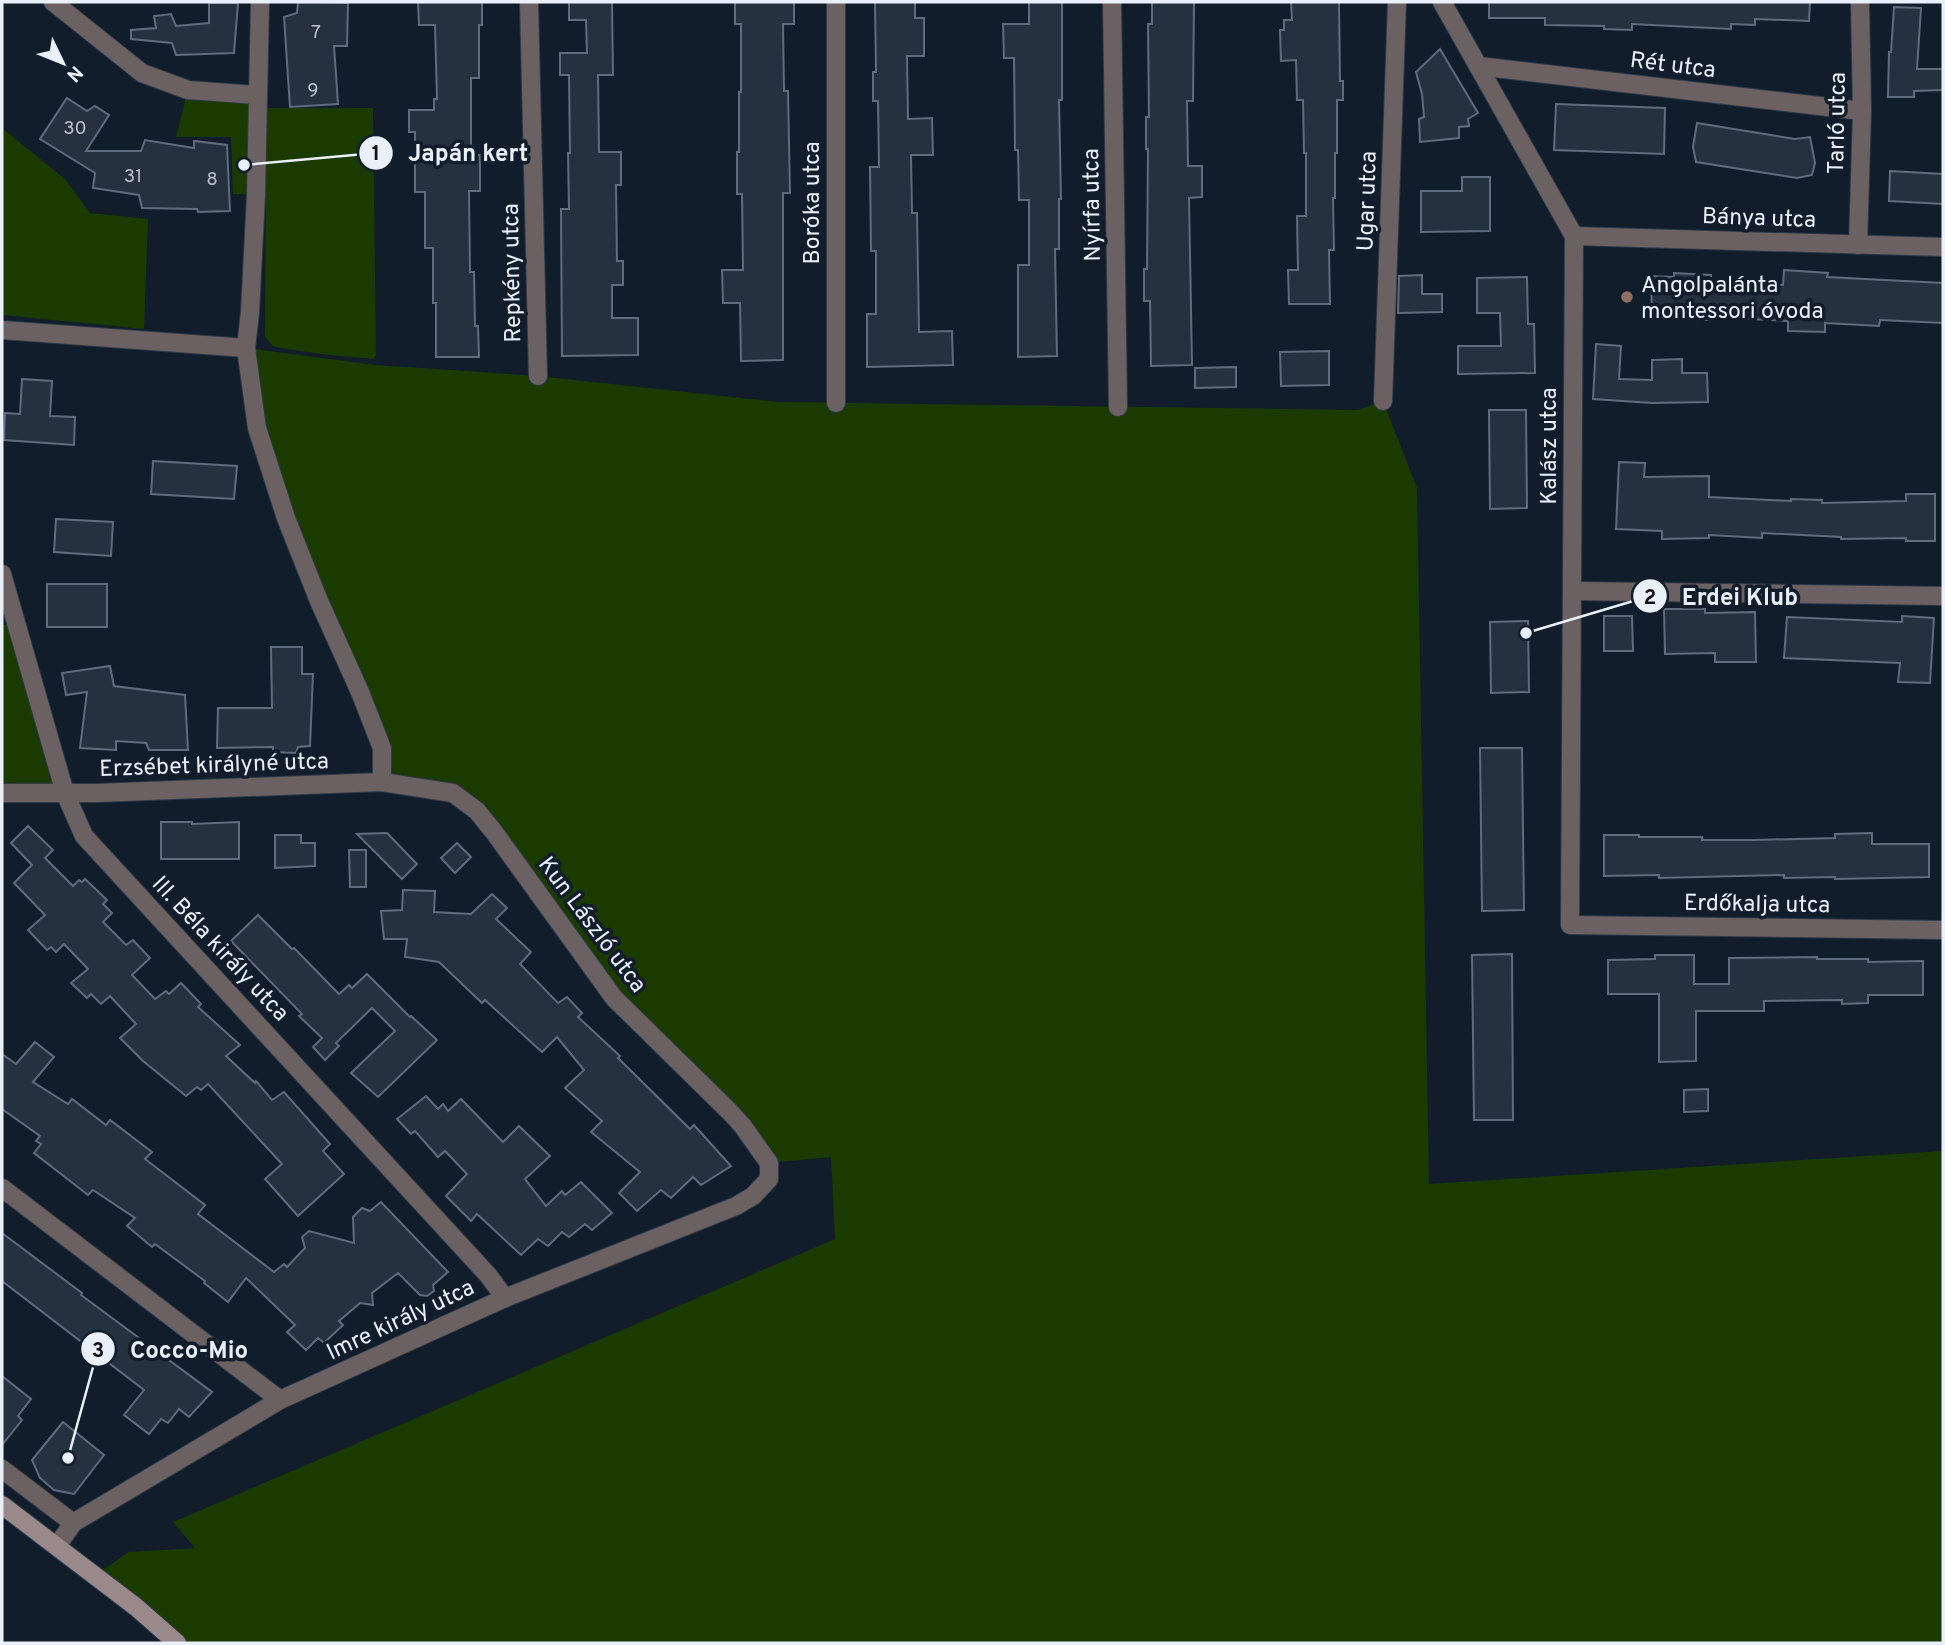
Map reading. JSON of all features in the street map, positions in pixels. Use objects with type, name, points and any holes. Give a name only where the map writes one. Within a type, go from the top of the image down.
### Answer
[{"type":"main road","points":[[2,1505],[136,1607],[177,1643]]},
{"type":"street","points":[[53,2],[142,73],[188,90],[257,94]]},
{"type":"street","points":[[260,2],[256,195],[246,348],[257,428],[286,518],[382,748],[382,782]]},
{"type":"street","name":"Repkény utca","points":[[529,2],[538,376]]},
{"type":"street","name":"Boróka utca","points":[[836,2],[836,403]]},
{"type":"street","name":"Nyírfa utca","points":[[1112,2],[1118,407]]},
{"type":"street","name":"Ugar utca","points":[[1383,401],[1397,2]]},
{"type":"street","name":"Kalász utca","points":[[1442,2],[1574,236],[1570,925]]},
{"type":"street","name":"Tarló utca","points":[[1858,245],[1862,111],[1860,2]]},
{"type":"street","name":"Rét utca","points":[[1478,66],[1862,111]]},
{"type":"street","name":"Bánya utca","points":[[1574,236],[1943,247]]},
{"type":"street","points":[[2,330],[246,348]]},
{"type":"street","name":"III. Béla király utca","points":[[2,575],[65,793],[84,836],[488,1275],[505,1297]]},
{"type":"street","points":[[1572,591],[1943,596]]},
{"type":"street","name":"Erzsébet királyné utca","points":[[2,793],[97,793],[382,782],[428,789]]},
{"type":"street","name":"Kun László utca","points":[[428,789],[453,793],[477,811],[614,998],[729,1111],[769,1163]]},
{"type":"street","name":"Erdőkalja utca","points":[[1570,925],[1943,930]]},
{"type":"street","name":"Imre király utca","points":[[57,1546],[73,1523],[280,1401],[505,1297],[736,1206],[753,1196],[769,1179],[769,1163]]},
{"type":"street","points":[[2,1188],[280,1401]]},
{"type":"street","points":[[2,1469],[73,1523]]},
{"type":"green space","points":[[188,90],[257,95],[256,195],[233,194],[231,137],[176,137]]},
{"type":"green space","points":[[266,108],[373,108],[374,359],[274,347],[265,337]]},
{"type":"green space","points":[[2,128],[65,179],[90,213],[148,219],[144,329],[2,315]]},
{"type":"green space","points":[[246,348],[376,365],[538,376],[778,402],[1358,410],[1383,401],[1417,488],[1429,1184],[1943,1151],[1943,1643],[185,1643],[98,1573],[129,1552],[195,1548],[173,1522],[835,1239],[831,1157],[769,1163],[614,998],[453,793],[382,782],[382,748],[286,518]]},
{"type":"green space","points":[[2,625],[16,625],[65,793],[2,793]]},
{"type":"building","points":[[298,2],[348,3],[347,46],[334,46],[338,104],[290,107],[284,17],[297,13]]},
{"type":"building","points":[[418,2],[482,2],[479,78],[471,78],[471,155],[480,155],[480,191],[469,191],[470,272],[474,272],[475,326],[478,326],[479,357],[436,357],[433,248],[425,248],[425,192],[415,192],[415,132],[409,132],[409,110],[434,110],[434,99],[437,99],[435,25],[419,25]]},
{"type":"building","points":[[569,2],[612,2],[613,75],[598,75],[599,152],[621,152],[621,185],[616,185],[617,261],[623,261],[623,285],[612,285],[612,318],[638,318],[638,355],[562,356],[561,209],[569,209],[570,153],[569,75],[560,75],[560,53],[587,53],[586,20],[569,20]]},
{"type":"building","points":[[735,2],[794,2],[794,24],[783,24],[784,91],[788,91],[790,193],[783,193],[783,360],[741,361],[740,303],[723,303],[722,270],[743,270],[742,194],[737,194],[741,24],[735,24]]},
{"type":"building","points":[[875,2],[915,2],[915,18],[924,18],[924,56],[907,56],[908,119],[932,118],[933,155],[911,155],[912,213],[917,213],[919,332],[952,331],[953,365],[867,367],[867,314],[876,314],[876,251],[871,251],[870,167],[879,167],[878,101],[873,101],[873,72],[876,72]]},
{"type":"building","points":[[1029,2],[1062,2],[1062,100],[1059,100],[1061,199],[1059,249],[1055,249],[1057,356],[1018,357],[1018,265],[1029,265],[1029,200],[1019,200],[1018,150],[1015,150],[1014,58],[1004,58],[1003,24],[1029,24]]},
{"type":"building","points":[[1152,2],[1194,2],[1193,101],[1187,101],[1188,166],[1202,166],[1202,197],[1189,198],[1192,365],[1151,366],[1150,301],[1144,301],[1144,269],[1147,269],[1148,24],[1152,24]]},
{"type":"building","points":[[1291,2],[1339,2],[1340,81],[1343,81],[1343,100],[1337,100],[1334,250],[1329,250],[1330,304],[1289,304],[1288,270],[1298,270],[1297,216],[1306,216],[1303,100],[1297,100],[1296,60],[1281,61],[1280,30],[1284,30],[1284,20],[1292,20]]},
{"type":"building","points":[[1489,2],[1810,2],[1809,21],[1755,19],[1755,25],[1731,24],[1731,29],[1632,24],[1632,30],[1604,29],[1604,26],[1545,25],[1545,18],[1489,18]]},
{"type":"building","points":[[209,3],[238,3],[234,53],[176,55],[172,43],[131,39],[131,30],[156,28],[154,16],[171,14],[176,26],[209,23]]},
{"type":"building","points":[[1894,7],[1921,8],[1917,69],[1943,69],[1943,90],[1914,91],[1914,97],[1888,97]]},
{"type":"building","points":[[1440,49],[1478,113],[1468,119],[1469,126],[1459,127],[1459,138],[1420,142],[1419,119],[1424,117],[1416,72]]},
{"type":"building","points":[[67,98],[87,111],[95,106],[109,115],[86,151],[141,151],[145,140],[194,148],[194,141],[227,145],[230,211],[142,208],[139,195],[93,188],[95,173],[40,139]]},
{"type":"building","points":[[1556,104],[1665,108],[1664,154],[1554,150]]},
{"type":"building","points":[[1697,123],[1795,139],[1810,137],[1815,163],[1812,175],[1797,178],[1696,162],[1693,147]]},
{"type":"building","points":[[1890,171],[1943,174],[1943,204],[1889,201]]},
{"type":"building","points":[[1462,177],[1490,177],[1490,231],[1421,232],[1421,191],[1462,191]]},
{"type":"building","points":[[1784,270],[1828,273],[1827,277],[1943,283],[1943,323],[1880,320],[1879,326],[1825,323],[1825,332],[1788,331],[1788,321],[1652,316],[1651,276],[1674,277],[1674,273],[1711,275],[1711,281],[1783,285]]},
{"type":"building","points":[[1422,275],[1422,294],[1442,294],[1442,312],[1398,313],[1399,276]]},
{"type":"building","points":[[1527,277],[1528,324],[1534,324],[1535,373],[1458,374],[1458,346],[1501,346],[1500,313],[1477,313],[1477,278]]},
{"type":"building","points":[[1596,344],[1621,346],[1619,379],[1652,380],[1652,360],[1682,359],[1682,373],[1707,373],[1708,402],[1652,403],[1593,399]]},
{"type":"building","points":[[1329,351],[1329,385],[1281,386],[1280,352]]},
{"type":"building","points":[[1236,367],[1236,387],[1195,388],[1195,368]]},
{"type":"building","points":[[22,379],[52,381],[50,416],[75,417],[74,445],[4,440],[5,413],[20,414]]},
{"type":"building","points":[[1489,410],[1526,410],[1527,508],[1490,509]]},
{"type":"building","points":[[153,461],[237,466],[234,499],[151,494]]},
{"type":"building","points":[[1619,462],[1645,463],[1644,477],[1709,476],[1709,497],[1822,500],[1822,503],[1906,501],[1906,494],[1935,494],[1935,541],[1906,541],[1906,538],[1841,539],[1762,533],[1762,538],[1709,535],[1709,538],[1662,539],[1662,531],[1616,529]]},
{"type":"building","points":[[56,519],[113,522],[111,556],[54,552]]},
{"type":"building","points":[[47,584],[107,584],[107,627],[47,627]]},
{"type":"building","points":[[1664,609],[1705,609],[1705,613],[1755,612],[1756,662],[1715,662],[1715,653],[1665,654]]},
{"type":"building","points":[[1604,616],[1632,616],[1633,651],[1604,651]]},
{"type":"building","points":[[1902,616],[1934,618],[1930,683],[1898,682],[1900,663],[1784,658],[1787,617],[1902,622]]},
{"type":"building","points":[[1528,621],[1529,692],[1491,693],[1490,622]]},
{"type":"building","points":[[271,647],[302,647],[302,674],[313,674],[310,746],[298,747],[296,753],[273,752],[273,747],[217,748],[218,708],[272,708]]},
{"type":"building","points":[[110,666],[114,686],[185,695],[188,750],[149,750],[146,743],[116,741],[116,750],[80,748],[87,692],[66,695],[62,673]]},
{"type":"building","points":[[1480,748],[1522,748],[1524,910],[1482,911]]},
{"type":"building","points":[[161,822],[239,822],[239,859],[161,859]]},
{"type":"building","points":[[28,826],[53,850],[45,858],[73,886],[79,880],[82,882],[85,879],[107,900],[103,904],[112,913],[103,922],[126,945],[133,940],[150,958],[132,975],[155,999],[166,991],[169,994],[181,983],[201,1004],[198,1007],[240,1045],[226,1056],[255,1083],[256,1081],[272,1100],[284,1092],[330,1144],[323,1151],[344,1174],[298,1216],[265,1179],[282,1164],[208,1084],[201,1090],[197,1087],[186,1096],[143,1061],[120,1038],[136,1024],[110,996],[101,1004],[91,994],[87,998],[71,983],[88,969],[64,944],[56,952],[51,947],[47,950],[28,930],[45,915],[14,883],[32,865],[11,843]]},
{"type":"building","points":[[387,833],[417,864],[402,879],[357,834]]},
{"type":"building","points":[[1872,833],[1872,844],[1929,844],[1929,877],[1835,879],[1784,878],[1784,875],[1659,878],[1659,875],[1604,876],[1604,835],[1754,840],[1835,838],[1835,834]]},
{"type":"building","points":[[275,835],[301,835],[301,843],[315,843],[315,866],[275,868]]},
{"type":"building","points":[[457,843],[471,857],[455,873],[441,858]]},
{"type":"building","points":[[349,850],[366,850],[366,887],[350,887]]},
{"type":"building","points":[[403,890],[435,891],[434,912],[471,914],[492,894],[507,908],[496,919],[531,952],[520,964],[558,1003],[567,997],[582,1013],[578,1017],[620,1056],[618,1058],[690,1129],[694,1125],[731,1166],[701,1185],[693,1177],[671,1198],[661,1190],[637,1211],[619,1193],[640,1172],[591,1132],[602,1121],[565,1088],[584,1070],[557,1037],[542,1052],[485,1000],[482,1003],[439,962],[405,957],[407,939],[384,939],[381,911],[402,910]]},
{"type":"building","points":[[258,915],[339,994],[349,985],[352,988],[367,974],[437,1040],[378,1097],[351,1073],[395,1031],[372,1008],[336,1043],[339,1046],[325,1060],[313,1047],[322,1038],[231,941]]},
{"type":"building","points":[[1512,954],[1513,1120],[1474,1120],[1472,955]]},
{"type":"building","points":[[1655,955],[1694,955],[1694,984],[1729,984],[1729,958],[1817,957],[1868,959],[1868,962],[1923,961],[1923,995],[1868,995],[1868,1003],[1842,1004],[1842,1000],[1764,1001],[1764,1011],[1696,1011],[1696,1061],[1659,1062],[1659,994],[1608,994],[1608,960],[1655,959]]},
{"type":"building","points":[[35,1042],[54,1057],[33,1082],[68,1104],[72,1099],[106,1125],[110,1120],[152,1152],[145,1159],[205,1205],[198,1214],[274,1272],[284,1264],[287,1267],[305,1248],[302,1237],[309,1231],[354,1243],[353,1217],[362,1208],[370,1211],[381,1202],[448,1272],[433,1285],[434,1291],[427,1296],[420,1295],[398,1273],[372,1293],[373,1305],[360,1303],[339,1321],[343,1325],[324,1343],[318,1338],[306,1350],[287,1332],[295,1325],[246,1278],[228,1302],[204,1283],[205,1281],[155,1244],[152,1247],[127,1226],[135,1218],[93,1190],[88,1195],[34,1153],[41,1144],[36,1141],[40,1136],[2,1109],[2,1054],[16,1064]]},
{"type":"building","points":[[1708,1089],[1708,1111],[1684,1112],[1684,1090]]},
{"type":"building","points":[[426,1096],[438,1109],[443,1104],[448,1111],[461,1099],[503,1142],[519,1126],[550,1156],[525,1179],[546,1206],[562,1191],[565,1195],[581,1182],[612,1213],[592,1230],[585,1224],[569,1237],[562,1232],[548,1246],[538,1239],[521,1255],[477,1214],[471,1221],[446,1196],[467,1174],[445,1151],[438,1157],[415,1131],[411,1134],[397,1119]]},
{"type":"building","points":[[2,1233],[212,1392],[189,1417],[179,1409],[168,1423],[161,1419],[149,1434],[124,1415],[144,1390],[2,1281]]},
{"type":"building","points":[[2,1376],[31,1399],[18,1416],[22,1420],[2,1445]]},
{"type":"building","points":[[63,1422],[104,1455],[74,1494],[54,1490],[40,1478],[32,1460]]},
{"type":"place","name":"Japán kert","points":[[244,165]]},
{"type":"place","name":"Angolpalánta montessori óvoda","points":[[1627,297]]},
{"type":"place","name":"Erdei Klub","points":[[1526,633]]},
{"type":"place","name":"Cocco-Mio","points":[[68,1458]]}]
